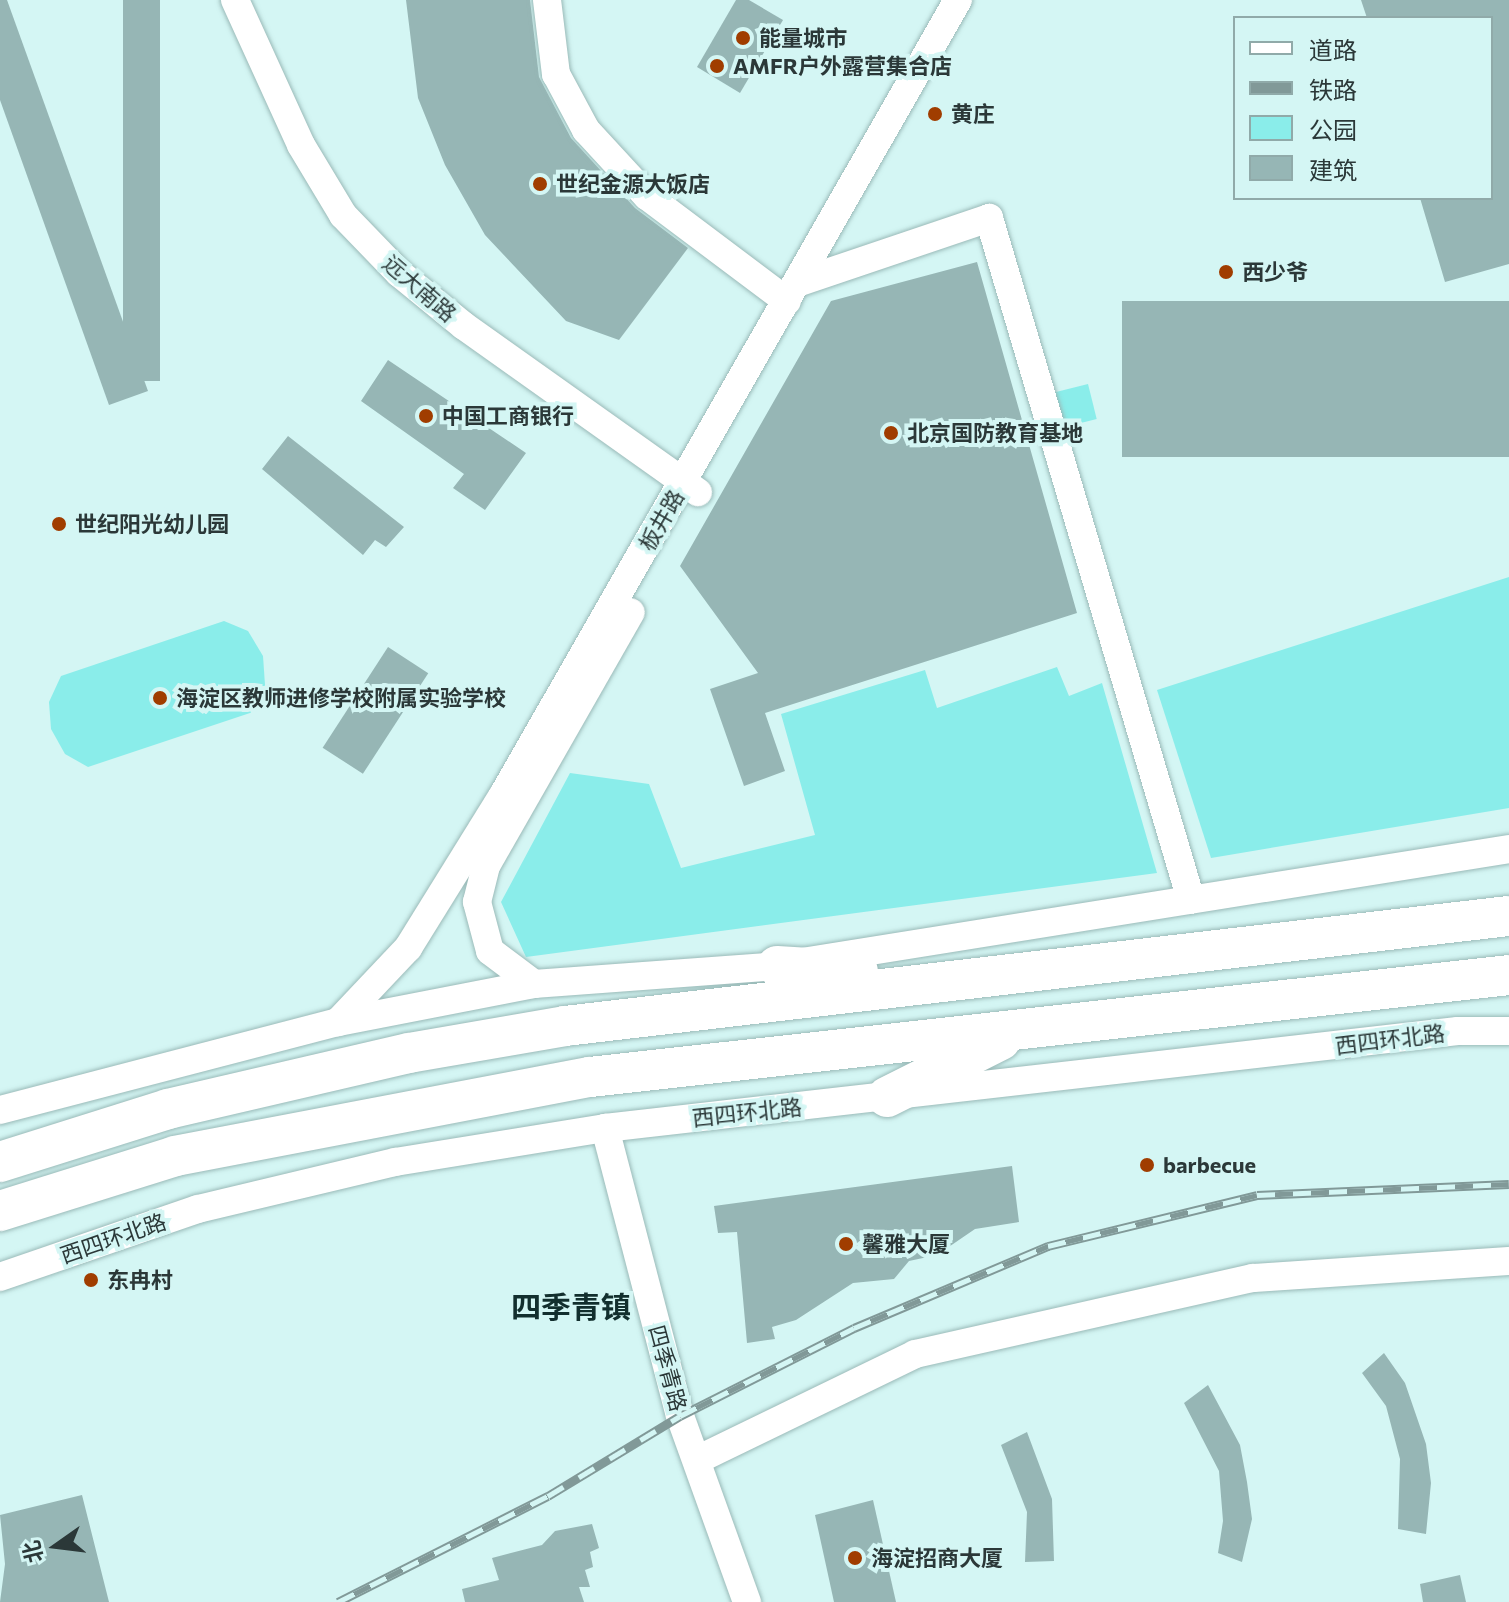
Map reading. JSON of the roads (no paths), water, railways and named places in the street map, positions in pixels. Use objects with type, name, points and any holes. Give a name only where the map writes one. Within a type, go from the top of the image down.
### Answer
[{"type":"highway","points":[[0,1162],[168,1109],[409,1053],[565,1026],[1501,915]]},
{"type":"highway","points":[[777,966],[958,978]]},
{"type":"highway","points":[[0,1211],[175,1156],[388,1112],[590,1077],[1509,975]]},
{"type":"highway","points":[[1466,981],[1509,985]]},
{"type":"highway","points":[[887,1097],[1029,1026]]},
{"type":"street","name":"远大南路","points":[[235,0],[301,145],[343,215],[399,273],[464,326],[691,487]]},
{"type":"street","points":[[547,0],[556,74],[586,130],[647,196],[802,287]]},
{"type":"street","name":"板井路","points":[[338,1022],[408,948],[691,487],[958,0]]},
{"type":"street","points":[[534,984],[490,951],[477,902],[486,866],[802,287],[979,0]]},
{"type":"street","points":[[802,287],[989,218],[1191,900]]},
{"type":"street","points":[[0,1110],[338,1022],[534,984],[777,966],[1509,849]]},
{"type":"street","name":"西四环北路","points":[[0,1277],[198,1209],[395,1162],[605,1128],[1458,1031],[1509,1031]]},
{"type":"street","name":"四季青路","points":[[605,1128],[680,1416],[699,1459],[747,1602]]},
{"type":"street","points":[[699,1459],[915,1354],[1253,1278],[1509,1261]]},
{"type":"railway","points":[[338,1602],[548,1496],[680,1416],[854,1328],[1048,1246],[1257,1195],[1509,1184]]},
{"type":"place","name":"能量城市","points":[[743,38]]},
{"type":"place","name":"AMFR户外露营集合店","points":[[717,66]]},
{"type":"place","name":"黄庄","points":[[935,114]]},
{"type":"place","name":"世纪金源大饭店","points":[[540,184]]},
{"type":"place","name":"西少爷","points":[[1226,272]]},
{"type":"place","name":"中国工商银行","points":[[426,416]]},
{"type":"place","name":"北京国防教育基地","points":[[891,433]]},
{"type":"place","name":"世纪阳光幼儿园","points":[[59,524]]},
{"type":"place","name":"海淀区教师进修学校附属实验学校","points":[[160,698]]},
{"type":"place","name":"barbecue","points":[[1147,1165]]},
{"type":"place","name":"馨雅大厦","points":[[846,1244]]},
{"type":"place","name":"东冉村","points":[[91,1280]]},
{"type":"place","name":"海淀招商大厦","points":[[855,1558]]},
{"type":"district","name":"四季青镇","points":[[571,1306]]}]
